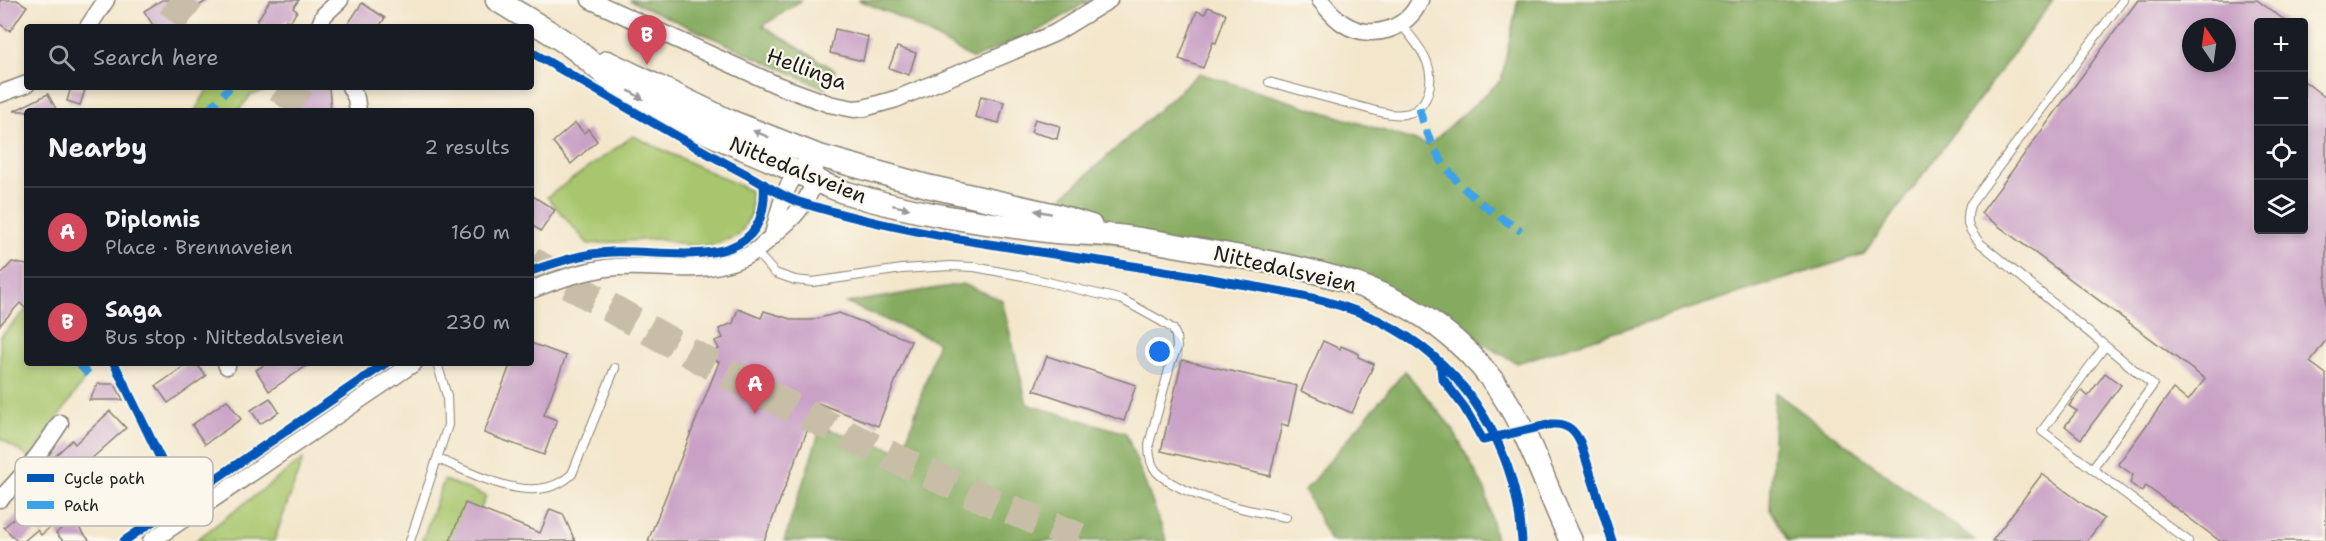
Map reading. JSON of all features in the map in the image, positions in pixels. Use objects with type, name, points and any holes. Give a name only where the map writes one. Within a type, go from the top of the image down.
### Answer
[{"type":"main road","name":"Nittedalsveien","points":[[497,0],[573,48],[727,120],[816,155],[908,181],[1056,215],[1119,236]]},
{"type":"main road","name":"Nittedalsveien","points":[[573,48],[611,80],[664,111],[718,138],[845,192],[922,212],[1050,232],[1119,236],[1283,264],[1337,277],[1385,294],[1423,315],[1469,353],[1505,399],[1528,439],[1571,541]]},
{"type":"street","points":[[90,24],[106,0]]},
{"type":"street","points":[[320,24],[324,15],[340,0]]},
{"type":"street","name":"Hellinga","points":[[590,0],[777,85],[829,104],[854,109],[896,99],[1004,56],[1055,33],[1109,0]]},
{"type":"street","points":[[1320,0],[1342,23],[1358,31],[1385,31],[1401,24],[1413,14],[1420,0]]},
{"type":"street","points":[[0,94],[24,85]]},
{"type":"street","points":[[352,90],[358,108]]},
{"type":"street","points":[[534,289],[571,275],[608,268],[690,269],[718,267],[731,263],[755,251],[773,235],[784,195],[806,176],[816,155]]},
{"type":"street","points":[[213,499],[410,366]]},
{"type":"street","points":[[38,457],[60,423]]},
{"type":"street","points":[[0,499],[15,484]]},
{"type":"street","points":[[151,541],[173,526]]},
{"type":"lane","points":[[2092,469],[2153,385],[1980,243],[1971,232],[1966,220],[1970,205],[2123,0]]},
{"type":"lane","points":[[1269,82],[1376,111],[1394,114],[1410,113],[1419,108],[1425,100],[1431,78],[1428,63],[1422,52],[1401,24]]},
{"type":"lane","points":[[755,251],[776,273],[795,280],[813,282],[902,269],[951,266],[1023,276],[1123,300],[1173,329],[1176,336],[1177,348],[1149,444],[1149,456],[1155,469],[1164,477],[1198,495],[1254,513],[1286,517]]},
{"type":"lane","points":[[2105,346],[2042,431],[2188,541]]},
{"type":"lane","points":[[410,541],[446,435],[448,416],[443,378],[438,366]]},
{"type":"lane","points":[[438,459],[496,481],[525,489],[546,489],[562,483],[572,474],[615,368]]},
{"type":"green space","points":[[629,0],[802,0],[763,26],[835,70],[826,89]]},
{"type":"green space","points":[[858,0],[1090,0],[1042,29],[973,59],[897,16]]},
{"type":"green space","points":[[1518,0],[2053,0],[1864,254],[1517,363],[1441,321],[1342,278],[1027,229],[1199,73],[1429,145],[1501,80]]},
{"type":"green space","points":[[207,90],[267,90],[251,95],[240,108],[197,108]]},
{"type":"green space","points":[[633,136],[751,191],[751,215],[739,235],[705,248],[656,239],[588,244],[547,197]]},
{"type":"green space","points":[[963,284],[1002,300],[1027,404],[1126,433],[1167,541],[784,541],[821,427],[903,452],[938,342],[846,303]]},
{"type":"green space","points":[[24,312],[24,366],[77,366],[87,376],[31,457],[0,438],[0,337]]},
{"type":"green space","points":[[1405,371],[1452,428],[1486,492],[1496,541],[1330,541],[1305,490]]},
{"type":"green space","points":[[1775,392],[1976,541],[1788,541],[1770,510]]},
{"type":"green space","points":[[303,459],[274,541],[195,541]]},
{"type":"green space","points":[[444,480],[486,496],[468,541],[422,541]]},
{"type":"building","points":[[0,0],[17,0],[27,6],[10,31],[0,24]]},
{"type":"building","points":[[162,0],[208,0],[178,19],[181,24],[152,24],[144,11]]},
{"type":"building","points":[[270,0],[299,0],[293,8],[297,11],[290,23],[286,20],[283,24],[262,24],[257,21]]},
{"type":"building","points":[[2138,0],[2257,0],[2282,18],[2254,18],[2254,234],[2308,234],[2308,84],[2326,98],[2326,340],[2310,362],[2326,374],[2326,541],[2220,541],[2146,486],[2142,492],[2130,483],[2133,475],[2118,464],[2173,389],[2188,401],[2205,379],[1981,213]]},
{"type":"building","points":[[362,3],[385,18],[381,24],[348,24]]},
{"type":"building","points":[[1208,7],[1226,14],[1216,43],[1213,42],[1203,68],[1179,59],[1197,11],[1205,14]]},
{"type":"building","points":[[835,29],[868,37],[863,61],[830,53]]},
{"type":"building","points":[[897,47],[916,53],[909,75],[889,68]]},
{"type":"building","points":[[70,90],[85,90],[80,105],[67,101]]},
{"type":"building","points":[[294,90],[329,90],[331,108],[296,108]]},
{"type":"building","points":[[48,94],[55,108],[24,108],[24,111],[14,111]]},
{"type":"building","points":[[981,96],[1004,102],[999,123],[975,117]]},
{"type":"building","points":[[1035,119],[1060,126],[1057,139],[1031,132]]},
{"type":"building","points":[[575,123],[584,133],[588,129],[597,141],[571,164],[553,142]]},
{"type":"building","points":[[534,197],[555,210],[541,231],[534,227]]},
{"type":"building","points":[[12,262],[24,264],[24,307],[20,303],[0,325],[0,275]]},
{"type":"building","points":[[738,309],[761,318],[764,311],[794,320],[811,320],[839,313],[911,341],[878,426],[818,403],[764,541],[648,541],[719,362],[705,355],[719,349],[715,341],[723,338],[719,329],[733,323]]},
{"type":"building","points":[[1323,341],[1340,349],[1341,346],[1348,349],[1359,354],[1358,357],[1374,364],[1352,413],[1301,391]]},
{"type":"building","points":[[534,344],[566,356],[544,415],[557,420],[544,455],[484,433],[510,366],[534,366]]},
{"type":"building","points":[[1047,356],[1136,385],[1124,421],[1034,390]]},
{"type":"building","points":[[1182,360],[1297,386],[1288,426],[1282,424],[1270,476],[1161,451]]},
{"type":"building","points":[[185,366],[198,366],[206,376],[168,403],[156,386]]},
{"type":"building","points":[[262,366],[306,366],[269,391],[256,370]]},
{"type":"building","points":[[2105,373],[2121,385],[2081,439],[2065,426],[2077,411],[2069,406],[2081,390],[2088,396]]},
{"type":"building","points":[[98,384],[115,384],[123,400],[89,400]]},
{"type":"building","points":[[270,398],[279,412],[260,424],[251,410]]},
{"type":"building","points":[[227,400],[241,419],[205,444],[192,425]]},
{"type":"building","points":[[110,411],[126,428],[93,457],[54,457],[72,440],[75,444]]},
{"type":"building","points":[[2042,474],[2104,519],[2087,541],[1992,541]]},
{"type":"building","points":[[465,503],[540,533],[550,509],[563,514],[575,541],[450,541]]},
{"type":"building","points":[[15,518],[15,526],[52,526],[41,535],[37,530],[24,541],[17,541],[4,527]]},
{"type":"building","points":[[65,526],[77,526],[90,541],[63,541],[56,533]]},
{"type":"tunnel","points":[[169,0],[199,24]]},
{"type":"tunnel","points":[[283,90],[307,108]]},
{"type":"tunnel","points":[[534,263],[666,340],[804,413],[944,481],[1088,541]]},
{"type":"marked path","points":[[210,108],[227,90]]},
{"type":"marked path","points":[[1419,108],[1435,149],[1456,180],[1485,206],[1521,231]]},
{"type":"marked path","points":[[81,366],[91,377]]},
{"type":"cycle path","points":[[534,54],[792,200],[902,228],[955,238],[1285,292],[1351,309],[1373,318],[1421,346],[1445,367],[1467,392],[1485,418],[1500,447],[1511,477],[1522,541]]},
{"type":"cycle path","points":[[534,270],[591,254],[611,252],[687,254],[712,252],[734,246],[751,234],[762,214],[764,184]]},
{"type":"cycle path","points":[[115,366],[160,457]]},
{"type":"cycle path","points":[[213,481],[382,366]]},
{"type":"cycle path","points":[[1441,367],[1442,378],[1464,407],[1483,440],[1552,424],[1567,426],[1576,435],[1581,444],[1612,541]]},
{"type":"cycle path","points":[[124,541],[146,526]]},
{"type":"place","name":"Saga","points":[[647,65]]},
{"type":"place","name":"Diplomis","points":[[755,414]]}]
